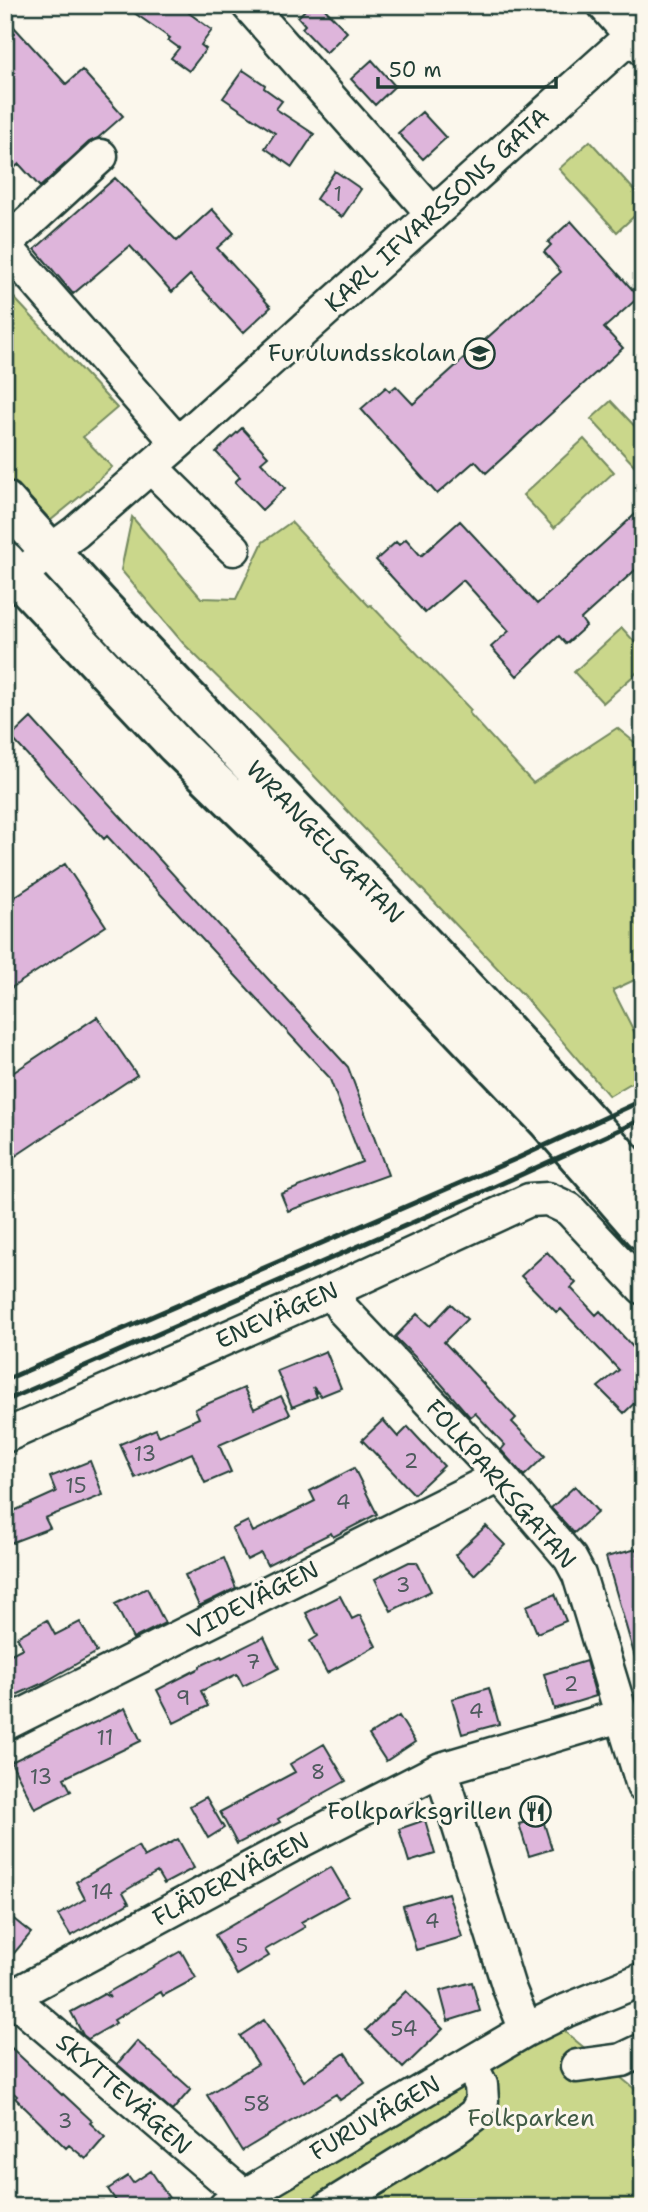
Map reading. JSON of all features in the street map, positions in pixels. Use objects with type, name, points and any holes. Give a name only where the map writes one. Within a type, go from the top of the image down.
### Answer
[{"type":"main road","name":"WRANGELSGATAN","points":[[5,501],[97,604],[380,898],[571,1102],[643,1184]]},
{"type":"main road","name":"WRANGELSGATAN","points":[[9,575],[176,745],[356,920],[548,1121],[643,1230]]},
{"type":"street","points":[[248,5],[432,213]]},
{"type":"street","points":[[604,5],[639,35]]},
{"type":"street","name":"KARL IFVARSSONS GATA","points":[[9,575],[76,532],[432,213],[639,35]]},
{"type":"street","points":[[101,156],[5,245],[178,443]]},
{"type":"street","points":[[151,467],[234,550]]},
{"type":"street","name":"ENEVÄGEN","points":[[5,1436],[529,1200],[548,1199],[569,1209],[643,1288]]},
{"type":"street","name":"FOLKPARKSGATAN","points":[[332,1291],[343,1310],[500,1476],[570,1558],[579,1575],[643,1786]]},
{"type":"street","name":"VIDEVÄGEN","points":[[5,1724],[500,1476]]},
{"type":"street","name":"FLÄDERVÄGEN","points":[[7,1996],[441,1769],[620,1716]]},
{"type":"street","points":[[441,1769],[509,1988],[526,2030]]},
{"type":"street","name":"FURUVÄGEN","points":[[234,2201],[526,2030],[643,1979]]},
{"type":"street","name":"SKYTTEVÄGEN","points":[[7,1996],[234,2201]]},
{"type":"street","points":[[577,2066],[622,2060],[643,2050]]},
{"type":"street","points":[[329,2207],[475,2114],[482,2101],[481,2084],[470,2063]]},
{"type":"green space","points":[[590,141],[643,200],[643,208],[617,232],[559,169]]},
{"type":"green space","points":[[5,288],[117,408],[83,437],[112,467],[40,529],[5,489]]},
{"type":"green space","points":[[611,401],[643,435],[643,457],[634,465],[591,419]]},
{"type":"green space","points":[[584,439],[614,472],[554,528],[523,495]]},
{"type":"green space","points":[[132,517],[201,598],[236,599],[263,542],[291,522],[471,710],[469,713],[533,783],[617,728],[643,749],[643,976],[613,990],[643,1049],[643,1076],[609,1096],[523,995],[259,718],[183,643],[121,570]]},
{"type":"green space","points":[[622,628],[643,651],[643,667],[603,703],[574,672]]},
{"type":"green space","name":"Folkparken","points":[[554,2023],[643,2097],[643,2207],[211,2207]]},
{"type":"building","points":[[123,5],[195,5],[189,13],[212,30],[201,45],[206,49],[189,71],[171,58],[179,48],[168,40],[170,38]]},
{"type":"building","points":[[310,5],[321,5],[347,32],[326,53],[302,28],[305,25],[298,17]]},
{"type":"building","points":[[5,17],[66,84],[82,70],[123,116],[98,138],[89,142],[40,187],[19,164],[5,176]]},
{"type":"building","points":[[372,60],[395,86],[375,105],[351,79]]},
{"type":"building","points":[[243,70],[282,101],[276,109],[314,134],[292,167],[265,148],[275,133],[223,98]]},
{"type":"building","points":[[422,112],[446,138],[423,159],[398,133]]},
{"type":"building","points":[[335,171],[361,189],[342,217],[316,199]]},
{"type":"building","points":[[115,178],[177,241],[212,209],[234,233],[217,248],[271,307],[243,333],[190,275],[172,292],[130,246],[73,294],[35,249]]},
{"type":"building","points":[[571,221],[639,297],[604,328],[623,348],[486,473],[475,461],[437,494],[361,409],[386,387],[390,391],[396,386],[413,404],[561,272],[544,252],[551,245],[548,242]]},
{"type":"building","points":[[242,428],[268,456],[261,462],[285,488],[262,510],[235,482],[240,477],[216,452]]},
{"type":"building","points":[[643,507],[643,563],[581,619],[586,626],[566,644],[559,636],[517,676],[491,647],[509,631],[463,580],[425,613],[376,560],[396,542],[399,545],[406,539],[421,556],[460,521],[537,604]]},
{"type":"building","points":[[31,718],[348,1067],[388,1175],[288,1211],[281,1194],[362,1162],[329,1077],[107,836],[104,839],[11,737]]},
{"type":"building","points":[[65,864],[106,926],[5,992],[5,903]]},
{"type":"building","points":[[97,1017],[137,1075],[5,1163],[5,1078]]},
{"type":"building","points":[[547,1252],[576,1283],[571,1288],[596,1315],[600,1311],[643,1358],[643,1395],[624,1413],[598,1387],[619,1370],[561,1309],[557,1313],[521,1276]]},
{"type":"building","points":[[451,1304],[467,1319],[444,1342],[516,1418],[512,1422],[545,1456],[524,1476],[501,1450],[505,1445],[475,1413],[470,1417],[395,1337],[417,1314],[430,1326]]},
{"type":"building","points":[[326,1351],[341,1388],[321,1396],[313,1387],[317,1397],[292,1407],[277,1371]]},
{"type":"building","points":[[244,1388],[254,1409],[281,1396],[290,1414],[219,1445],[231,1472],[205,1483],[192,1453],[135,1478],[120,1444],[156,1429],[159,1436],[199,1418],[195,1409]]},
{"type":"building","points":[[383,1420],[398,1437],[408,1427],[444,1466],[414,1494],[362,1440]]},
{"type":"building","points":[[90,1461],[103,1495],[45,1518],[50,1528],[5,1545],[5,1515],[56,1492],[50,1477]]},
{"type":"building","points":[[354,1468],[377,1514],[333,1537],[331,1533],[267,1565],[261,1553],[247,1560],[232,1529],[248,1521],[253,1532],[315,1501],[310,1491]]},
{"type":"building","points":[[575,1486],[598,1512],[574,1533],[551,1508]]},
{"type":"building","points":[[486,1526],[505,1545],[474,1575],[455,1555]]},
{"type":"building","points":[[637,1549],[643,1571],[643,1663],[637,1664],[606,1557]]},
{"type":"building","points":[[224,1558],[236,1588],[199,1606],[185,1575]]},
{"type":"building","points":[[409,1562],[417,1562],[431,1591],[391,1611],[375,1579]]},
{"type":"building","points":[[147,1588],[165,1623],[133,1639],[115,1604]]},
{"type":"building","points":[[555,1594],[566,1621],[537,1633],[526,1606]]},
{"type":"building","points":[[340,1596],[352,1619],[360,1615],[376,1646],[327,1673],[310,1641],[318,1636],[306,1613]]},
{"type":"building","points":[[47,1620],[55,1635],[80,1622],[97,1652],[43,1683],[5,1700],[5,1657],[23,1648],[17,1637]]},
{"type":"building","points":[[264,1637],[279,1668],[243,1686],[237,1674],[201,1691],[208,1706],[174,1723],[157,1690],[200,1666]]},
{"type":"building","points":[[586,1661],[596,1696],[554,1709],[544,1674]]},
{"type":"building","points":[[489,1688],[499,1724],[462,1734],[452,1699]]},
{"type":"building","points":[[125,1708],[141,1741],[64,1778],[71,1791],[35,1809],[11,1762]]},
{"type":"building","points":[[399,1716],[415,1742],[386,1761],[369,1735]]},
{"type":"building","points":[[324,1744],[346,1781],[278,1819],[280,1822],[237,1844],[220,1812],[295,1772],[290,1764]]},
{"type":"building","points":[[206,1797],[224,1828],[208,1838],[190,1806]]},
{"type":"building","points":[[542,1817],[552,1849],[529,1856],[519,1824]]},
{"type":"building","points":[[425,1820],[435,1854],[409,1862],[399,1829]]},
{"type":"building","points":[[178,1839],[194,1868],[164,1884],[157,1872],[123,1892],[129,1903],[71,1936],[58,1915],[85,1899],[76,1882],[138,1846],[144,1857]]},
{"type":"building","points":[[331,1867],[348,1896],[301,1922],[305,1927],[265,1950],[269,1956],[237,1975],[215,1935]]},
{"type":"building","points":[[448,1893],[462,1937],[416,1950],[403,1906]]},
{"type":"building","points":[[5,1912],[31,1933],[5,1964]]},
{"type":"building","points":[[181,1951],[196,1978],[163,1996],[161,1992],[88,2039],[83,2035],[71,2012],[104,1994],[110,1998],[107,1993]]},
{"type":"building","points":[[472,1982],[480,2011],[448,2021],[440,1991]]},
{"type":"building","points":[[406,1991],[443,2029],[403,2068],[366,2030]]},
{"type":"building","points":[[264,2020],[304,2081],[345,2053],[365,2083],[340,2100],[336,2094],[242,2151],[207,2095],[258,2064],[240,2036]]},
{"type":"building","points":[[137,2041],[191,2089],[172,2111],[117,2064]]},
{"type":"building","points":[[5,2042],[92,2121],[90,2123],[105,2137],[86,2159],[69,2145],[66,2148],[5,2085]]},
{"type":"building","points":[[151,2171],[175,2207],[120,2207],[108,2189],[128,2176],[133,2183]]},
{"type":"railway","points":[[5,1380],[518,1158],[643,1100]]},
{"type":"railway","points":[[5,1401],[643,1119]]},
{"type":"place","name":"Furulundsskolan","points":[[479,353]]},
{"type":"place","name":"Folkparksgrillen","points":[[535,1811]]}]
